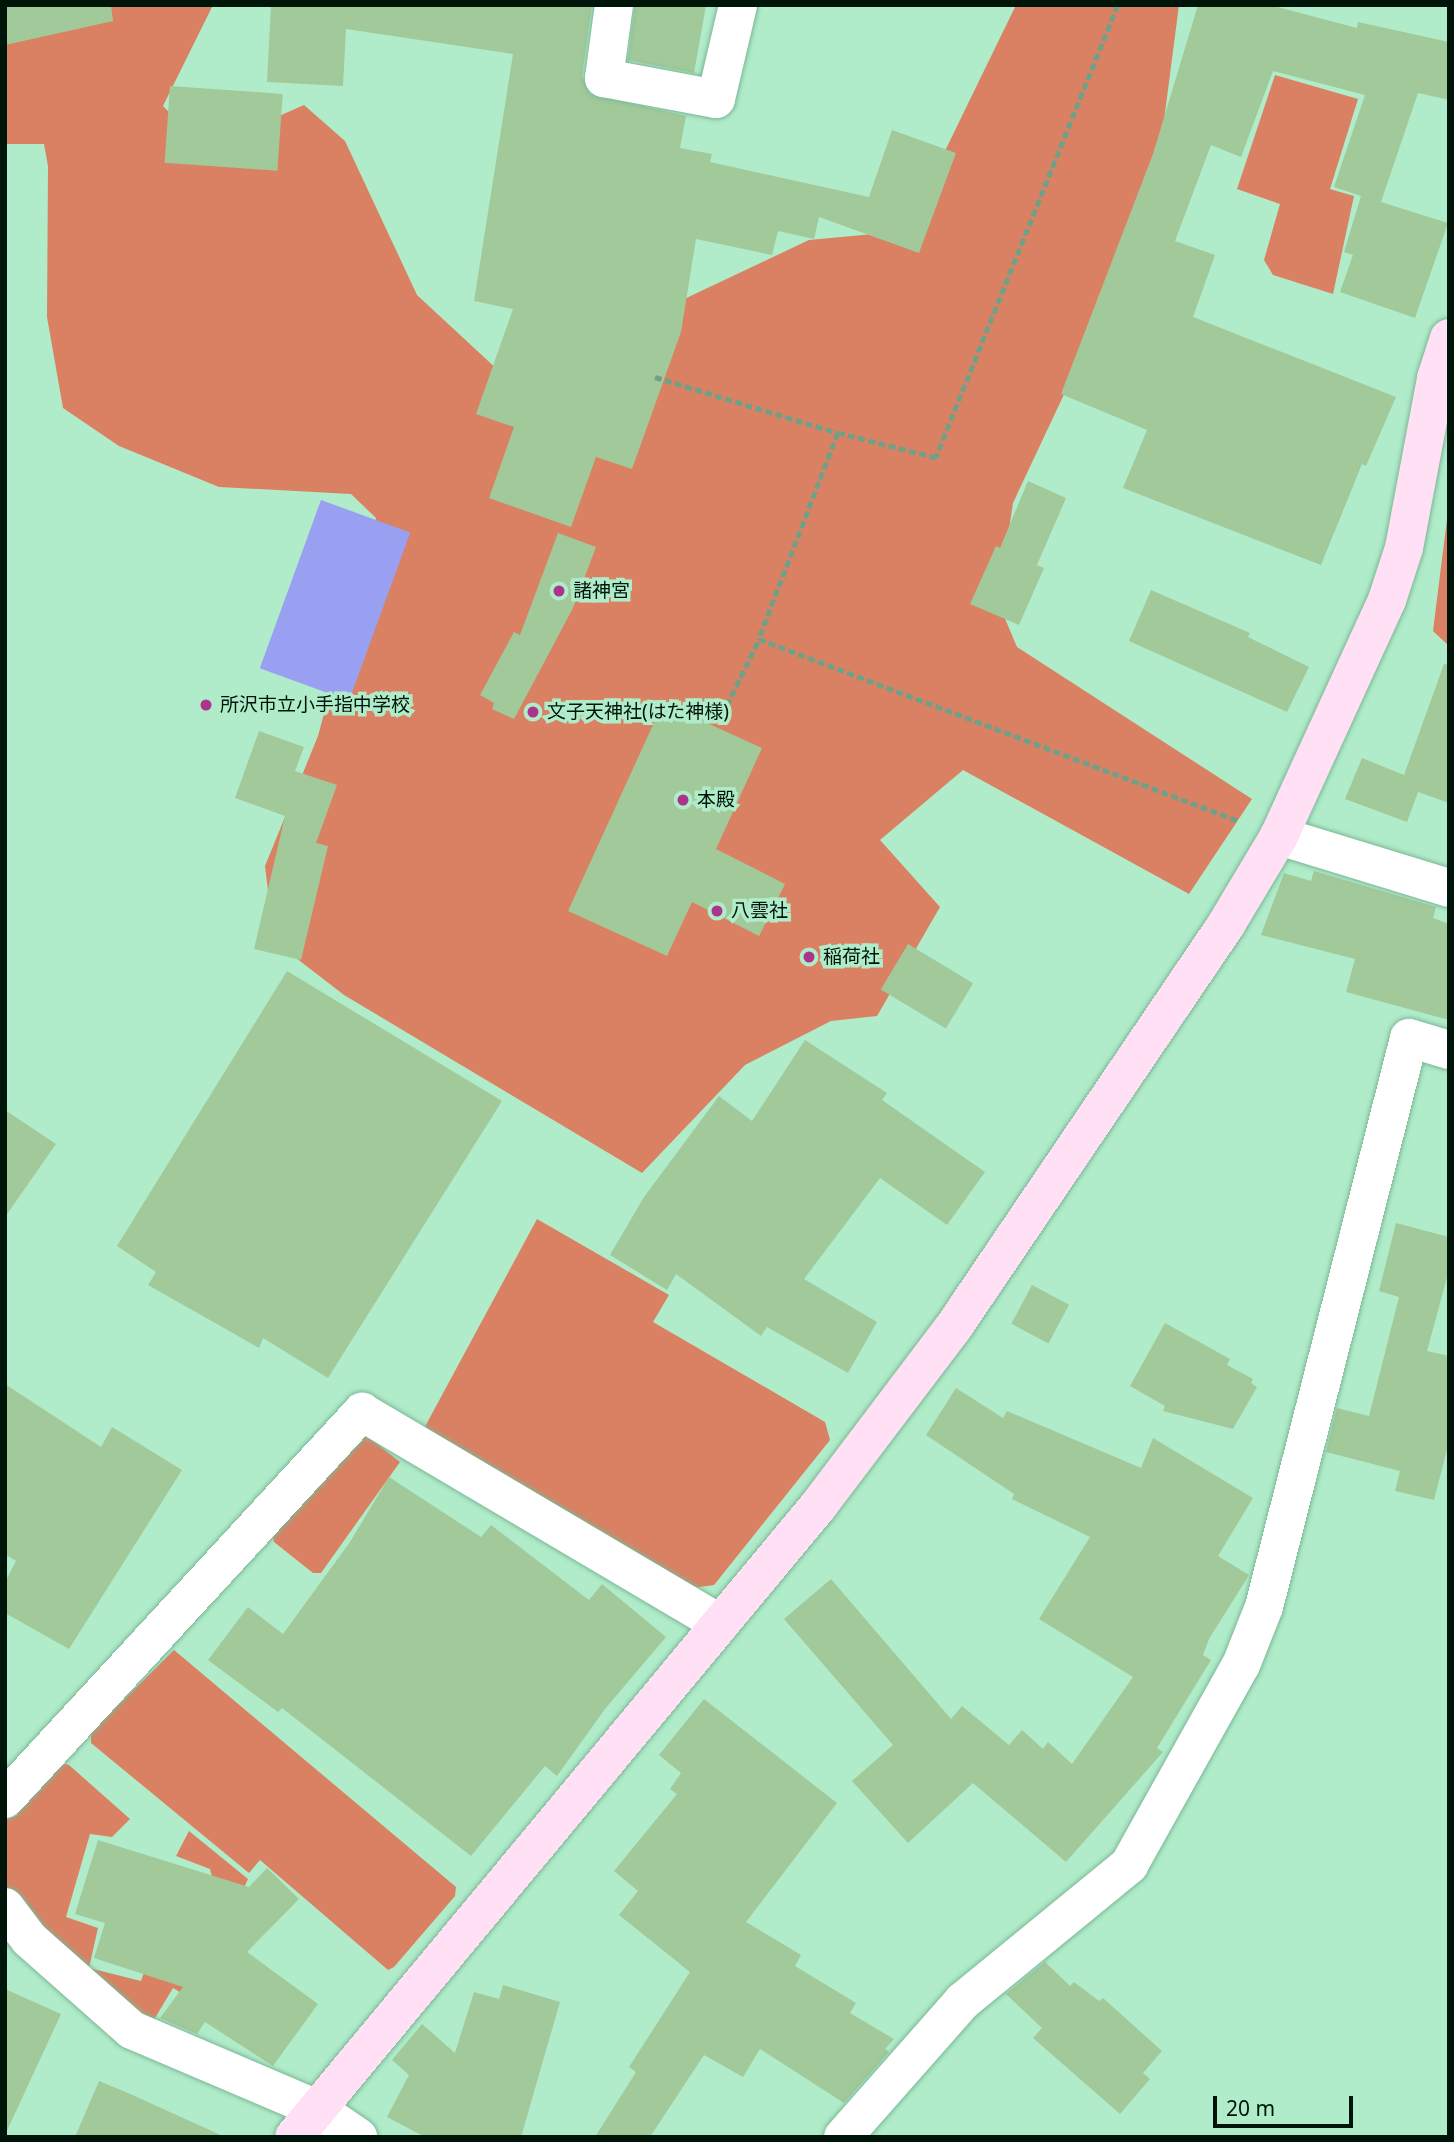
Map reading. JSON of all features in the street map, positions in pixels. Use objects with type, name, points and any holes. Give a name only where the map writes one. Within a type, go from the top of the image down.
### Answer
[{"type":"street","points":[[614,5],[604,78],[716,99],[738,5]]},
{"type":"street","points":[[306,2123],[819,1505],[953,1328],[1110,1102],[1279,836],[1387,600],[1404,548],[1436,378],[1449,338]]},
{"type":"street","points":[[1279,836],[1449,888]]},
{"type":"street","points":[[843,2137],[963,2001],[1129,1865],[1234,1676],[1264,1607],[1409,1038],[1449,1050]]},
{"type":"street","points":[[5,1799],[362,1412],[720,1624]]},
{"type":"street","points":[[5,1907],[29,1938],[132,2030],[306,2123],[358,2137]]},
{"type":"path","points":[[656,377],[838,433],[936,458],[1118,5]]},
{"type":"path","points":[[722,715],[759,639],[838,433]]},
{"type":"path","points":[[759,639],[1279,836]]},
{"type":"shaded area","points":[[79,5],[213,5],[163,106],[204,149],[304,105],[345,141],[417,295],[542,411],[680,301],[809,240],[906,231],[1016,5],[1179,5],[1153,205],[1013,503],[998,602],[1017,647],[1252,799],[1189,894],[963,770],[880,840],[940,907],[877,1016],[831,1021],[745,1065],[642,1173],[344,995],[274,941],[265,866],[318,736],[376,518],[351,494],[219,487],[119,446],[63,408],[47,317],[48,166],[44,144],[5,144],[5,33]]},
{"type":"shaded area","points":[[1275,75],[1358,99],[1330,189],[1354,196],[1333,294],[1273,275],[1264,260],[1280,204],[1237,189]]},
{"type":"shaded area","points":[[1449,503],[1449,646],[1433,631]]},
{"type":"shaded area","points":[[537,1219],[669,1295],[653,1322],[825,1422],[830,1440],[714,1585],[693,1588],[421,1434]]},
{"type":"shaded area","points":[[366,1435],[400,1462],[321,1573],[313,1573],[274,1542],[272,1533]]},
{"type":"shaded area","points":[[174,1650],[456,1887],[455,1896],[394,1967],[388,1970],[260,1860],[249,1873],[91,1743],[91,1732]]},
{"type":"shaded area","points":[[61,1763],[69,1765],[130,1819],[112,1837],[90,1834],[66,1917],[98,1928],[89,1968],[141,1981],[154,1945],[212,1877],[210,1869],[176,1856],[189,1831],[248,1879],[193,2000],[173,1988],[152,2023],[40,1934],[5,1886],[5,1822]]},
{"type":"water","points":[[321,500],[410,532],[349,701],[260,668]]},
{"type":"building","points":[[5,5],[111,5],[113,21],[5,45]]},
{"type":"building","points":[[271,5],[592,5],[582,76],[590,94],[686,116],[680,148],[712,154],[710,162],[869,197],[892,130],[956,153],[919,253],[819,217],[814,239],[778,231],[772,255],[696,239],[681,332],[632,469],[596,457],[571,527],[489,498],[514,427],[476,414],[513,309],[474,301],[513,54],[346,29],[343,86],[267,82]]},
{"type":"building","points":[[635,5],[706,5],[694,73],[628,60]]},
{"type":"building","points":[[1198,5],[1270,5],[1357,28],[1358,22],[1449,42],[1449,100],[1418,93],[1381,202],[1448,223],[1415,318],[1340,292],[1353,255],[1344,252],[1361,196],[1334,187],[1365,95],[1273,71],[1241,157],[1211,145],[1175,241],[1215,255],[1193,317],[1396,397],[1366,466],[1362,464],[1321,565],[1123,488],[1147,430],[1061,394],[1153,154]]},
{"type":"building","points":[[170,86],[283,94],[277,171],[165,163]]},
{"type":"building","points":[[1028,481],[1066,498],[1037,565],[1044,568],[1019,625],[970,604],[996,546],[1000,548]]},
{"type":"building","points":[[558,533],[596,547],[573,608],[514,719],[492,709],[494,703],[480,695],[514,632],[520,635]]},
{"type":"building","points":[[1151,590],[1250,633],[1248,637],[1309,667],[1287,712],[1129,641]]},
{"type":"building","points":[[1444,664],[1449,665],[1449,803],[1418,792],[1407,822],[1345,799],[1362,758],[1404,775]]},
{"type":"building","points":[[663,703],[762,748],[716,849],[785,884],[759,936],[692,902],[667,956],[568,911]]},
{"type":"building","points":[[259,731],[304,747],[295,771],[337,785],[316,843],[328,846],[301,960],[254,949],[285,816],[235,798]]},
{"type":"building","points":[[1314,871],[1436,907],[1433,918],[1449,924],[1449,1020],[1346,992],[1355,959],[1261,935],[1284,873],[1311,881]]},
{"type":"building","points":[[908,944],[973,983],[946,1029],[881,989]]},
{"type":"building","points":[[287,971],[502,1101],[328,1378],[263,1338],[259,1348],[148,1285],[156,1272],[117,1246]]},
{"type":"building","points":[[805,1040],[887,1093],[882,1100],[985,1172],[947,1225],[880,1178],[804,1279],[877,1322],[848,1373],[767,1327],[761,1336],[676,1274],[667,1290],[610,1255],[644,1197],[719,1096],[752,1121]]},
{"type":"building","points":[[5,1110],[56,1144],[5,1217]]},
{"type":"building","points":[[1396,1223],[1449,1237],[1449,1270],[1427,1351],[1449,1356],[1449,1442],[1434,1500],[1395,1491],[1400,1471],[1326,1452],[1337,1408],[1369,1416],[1399,1297],[1379,1291]]},
{"type":"building","points":[[1032,1285],[1069,1305],[1048,1344],[1011,1324]]},
{"type":"building","points":[[1165,1323],[1230,1359],[1227,1365],[1253,1379],[1251,1383],[1257,1387],[1233,1429],[1163,1411],[1165,1406],[1130,1386]]},
{"type":"building","points":[[5,1384],[101,1447],[112,1427],[182,1470],[69,1649],[5,1613],[5,1582],[16,1561],[5,1554]]},
{"type":"building","points":[[956,1388],[1003,1418],[1007,1411],[1141,1468],[1153,1438],[1253,1498],[1218,1556],[1249,1575],[1209,1639],[1203,1655],[1211,1660],[1157,1748],[1163,1752],[1066,1862],[973,1783],[908,1843],[852,1781],[893,1745],[784,1619],[831,1579],[951,1719],[962,1706],[1009,1745],[1022,1730],[1043,1749],[1048,1742],[1072,1764],[1133,1677],[1039,1619],[1090,1537],[1012,1499],[1014,1494],[926,1435]]},
{"type":"building","points":[[389,1477],[481,1537],[491,1525],[589,1600],[602,1584],[666,1637],[605,1709],[557,1776],[545,1766],[471,1856],[282,1708],[278,1712],[208,1660],[248,1607],[283,1634],[350,1542]]},
{"type":"building","points":[[704,1699],[837,1803],[746,1922],[801,1955],[795,1966],[856,2003],[850,2013],[894,2039],[885,2049],[889,2052],[844,2103],[760,2049],[743,2077],[704,2055],[650,2137],[595,2137],[636,2072],[629,2067],[690,1972],[619,1915],[638,1891],[614,1871],[677,1794],[670,1789],[681,1773],[659,1755]]},
{"type":"building","points":[[98,1840],[249,1887],[267,1868],[299,1899],[247,1952],[318,2004],[273,2066],[205,2022],[197,2034],[160,2018],[183,1987],[94,1958],[105,1923],[75,1914]]},
{"type":"building","points":[[1045,1962],[1070,1986],[1074,1982],[1099,2001],[1103,1998],[1162,2051],[1143,2073],[1150,2079],[1120,2114],[1033,2038],[1042,2028],[1006,1994]]},
{"type":"building","points":[[503,1985],[560,2002],[521,2137],[425,2137],[387,2117],[409,2075],[392,2060],[422,2024],[455,2053],[474,1992],[499,1999]]},
{"type":"building","points":[[5,1989],[61,2014],[5,2135]]},
{"type":"building","points":[[99,2081],[128,2093],[225,2137],[75,2137]]},
{"type":"place","name":"諸神宮","points":[[559,591]]},
{"type":"place","name":"所沢市立小手指中学校","points":[[206,705]]},
{"type":"place","name":"文子天神社(はた神様)","points":[[533,712]]},
{"type":"place","name":"本殿","points":[[683,800]]},
{"type":"place","name":"八雲社","points":[[717,911]]},
{"type":"place","name":"稲荷社","points":[[809,957]]}]
